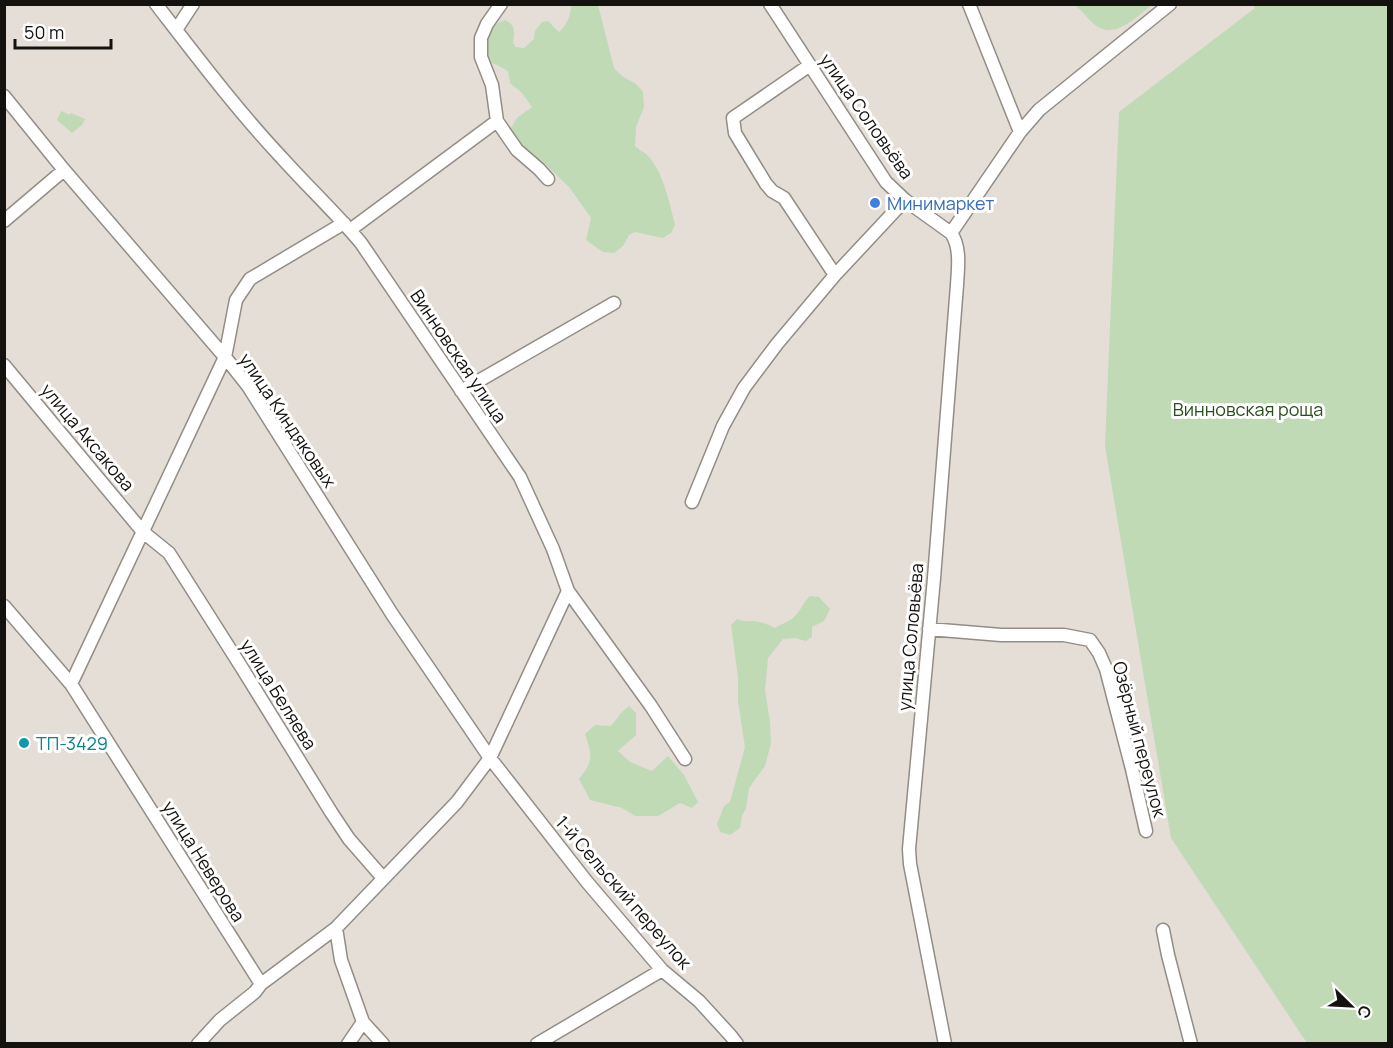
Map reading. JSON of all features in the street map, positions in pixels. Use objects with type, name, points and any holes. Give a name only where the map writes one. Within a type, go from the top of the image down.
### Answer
[{"type":"street","name":"Винновская улица","points":[[156,4],[217,83],[367,252],[520,477],[554,549],[568,591],[651,706],[685,759]]},
{"type":"street","points":[[176,30],[193,4]]},
{"type":"street","points":[[501,4],[487,24],[481,38],[481,57],[492,85],[496,121],[517,150],[548,180]]},
{"type":"street","name":"улица Соловьёва","points":[[770,4],[886,182],[905,200],[951,233],[958,248],[957,285],[929,629],[909,849],[945,1044]]},
{"type":"street","points":[[969,4],[1020,132]]},
{"type":"street","points":[[951,233],[1020,132],[1039,110],[1170,4]]},
{"type":"street","points":[[810,65],[733,118],[735,133],[766,184],[772,191],[784,198],[835,275]]},
{"type":"street","name":"улица Киндяковых","points":[[4,96],[248,386],[392,614],[490,758]]},
{"type":"street","points":[[71,684],[225,357],[236,300],[250,279],[347,227],[496,121]]},
{"type":"street","points":[[4,221],[64,170]]},
{"type":"street","points":[[692,502],[723,426],[744,388],[777,344],[835,275],[905,200]]},
{"type":"street","points":[[461,392],[614,303]]},
{"type":"street","name":"улица Аксакова","points":[[4,365],[143,532]]},
{"type":"street","name":"улица Беляева","points":[[143,532],[169,553],[349,840],[383,878]]},
{"type":"street","points":[[198,1044],[220,1020],[255,992],[261,984],[336,928],[457,802],[490,758],[568,591]]},
{"type":"street","name":"улица Неверова","points":[[4,606],[71,684],[261,984]]},
{"type":"street","name":"Озёрный переулок","points":[[929,629],[1001,635],[1064,635],[1089,640],[1099,653],[1106,669],[1146,831]]},
{"type":"street","name":"1-й Сельский переулок","points":[[490,758],[587,882],[662,970],[699,1001],[737,1044]]},
{"type":"street","points":[[336,928],[341,960],[363,1022],[383,1044]]},
{"type":"street","points":[[1163,930],[1167,955],[1191,1044]]},
{"type":"street","points":[[537,1044],[662,970]]},
{"type":"street","points":[[348,1044],[363,1022]]},
{"type":"green space","points":[[571,5],[598,5],[614,68],[643,92],[644,107],[636,127],[635,146],[655,165],[666,190],[675,225],[671,233],[663,238],[635,232],[629,235],[623,246],[614,253],[603,252],[586,240],[591,218],[569,187],[543,162],[522,150],[511,128],[517,118],[532,107],[522,93],[510,83],[508,71],[487,61],[486,42],[494,26],[505,20],[514,30],[513,43],[516,47],[524,48],[534,39],[535,31],[542,22],[548,21],[559,32],[568,20]]},
{"type":"green space","points":[[1075,5],[1152,5],[1132,21],[1110,30],[1095,25]]},
{"type":"green space","name":"Винновская роща","points":[[1253,5],[1388,5],[1388,1043],[1307,1043],[1171,838],[1105,446],[1119,112],[1255,8]]},
{"type":"green space","points":[[61,111],[85,119],[82,125],[72,133],[57,120]]},
{"type":"green space","points":[[810,596],[819,597],[830,609],[824,621],[812,627],[812,637],[806,641],[795,638],[783,639],[768,658],[765,690],[771,743],[765,766],[749,788],[740,828],[730,835],[720,832],[717,824],[724,806],[730,802],[745,747],[731,625],[737,619],[759,622],[775,628],[794,617]]},
{"type":"green space","points":[[629,706],[636,713],[636,735],[618,751],[630,762],[652,771],[668,756],[684,775],[698,802],[692,808],[680,803],[658,816],[635,816],[622,808],[590,800],[579,779],[590,758],[585,734],[595,725],[611,726]]},
{"type":"place","name":"Минимаркет","points":[[875,203]]},
{"type":"place","name":"ТП-3429","points":[[24,743]]}]
